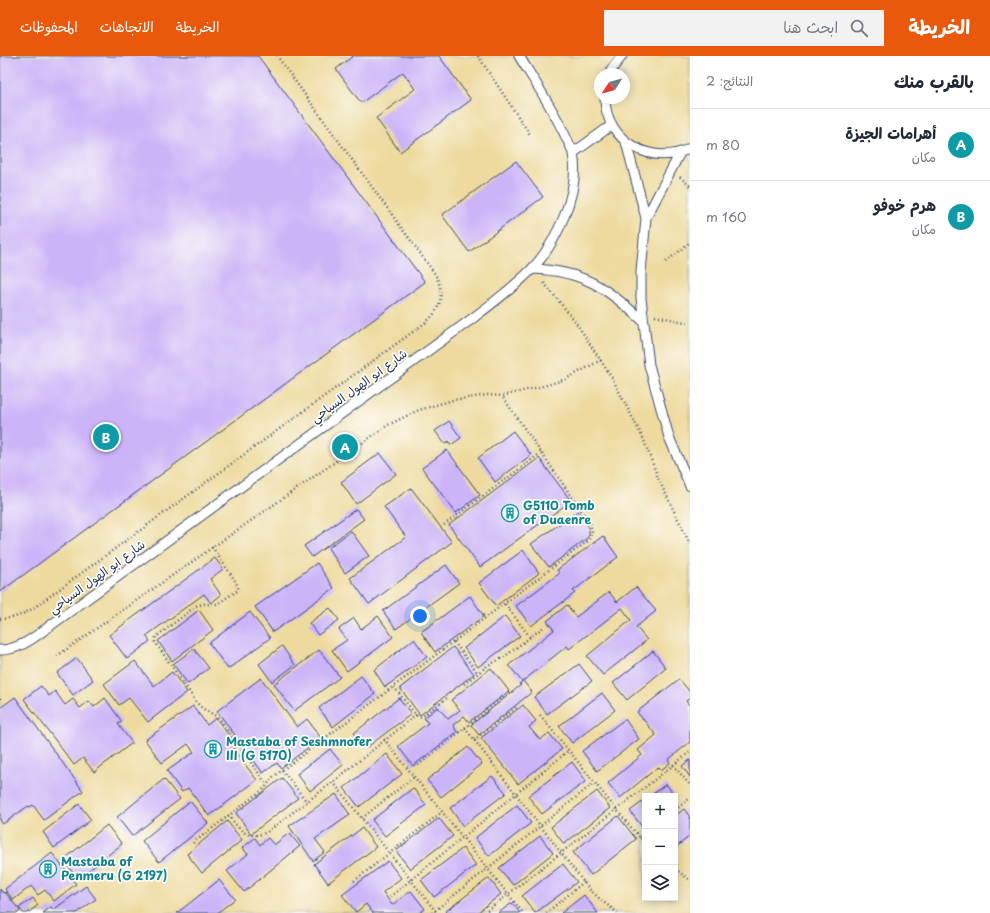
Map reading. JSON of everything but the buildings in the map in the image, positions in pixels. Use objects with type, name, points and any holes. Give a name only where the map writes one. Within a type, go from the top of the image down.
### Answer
[{"type":"lane","name":"شارع ابو الهول السياحي","points":[[0,650],[6,650],[22,645],[36,636],[473,318],[501,297],[532,268],[559,228],[573,189],[575,170],[573,152],[560,125],[519,56]]},
{"type":"lane","points":[[613,68],[622,56]]},
{"type":"lane","points":[[606,104],[607,114],[612,125],[618,134],[634,148],[652,154],[666,155],[680,153],[690,148]]},
{"type":"lane","points":[[573,152],[612,125]]},
{"type":"lane","points":[[626,142],[646,218],[641,272],[643,317],[649,365],[670,437],[690,486]]},
{"type":"lane","points":[[646,218],[680,153]]},
{"type":"lane","points":[[532,268],[562,272],[592,282],[619,299],[643,317]]},
{"type":"path","points":[[0,619],[14,618],[32,609],[425,323],[436,311],[441,297],[441,289],[435,274],[277,56]]},
{"type":"path","points":[[478,56],[531,136]]},
{"type":"path","points":[[666,262],[690,242]]},
{"type":"path","points":[[532,268],[575,321],[601,360],[628,408],[690,544]]},
{"type":"path","points":[[643,317],[690,324]]},
{"type":"path","points":[[56,656],[388,425],[419,410],[453,400],[488,395],[502,396],[540,387],[559,381],[584,370],[601,360]]},
{"type":"path","points":[[193,843],[267,785],[273,777],[282,770],[585,544],[591,536],[592,532],[590,523],[502,396]]},
{"type":"path","points":[[444,525],[541,453]]},
{"type":"path","points":[[212,546],[236,582],[238,588],[237,591],[216,604],[196,606],[156,636],[154,642],[197,703],[202,708],[219,718],[267,785]]},
{"type":"path","points":[[505,604],[530,637]]},
{"type":"path","points":[[464,684],[545,626]]},
{"type":"path","points":[[454,642],[478,673]]},
{"type":"path","points":[[394,687],[416,715],[421,717],[447,698]]},
{"type":"path","points":[[418,765],[505,696]]},
{"type":"path","points":[[474,740],[517,706]]},
{"type":"path","points":[[228,815],[242,831],[247,834],[257,835],[267,832],[333,782],[384,739],[416,715]]},
{"type":"path","points":[[540,715],[640,838]]},
{"type":"path","points":[[465,728],[584,882],[616,913]]},
{"type":"path","points":[[384,739],[523,913]]},
{"type":"path","points":[[390,897],[568,751]]},
{"type":"path","points":[[484,913],[690,752]]},
{"type":"path","points":[[673,765],[690,786]]},
{"type":"path","points":[[282,770],[307,802]]},
{"type":"path","points":[[362,818],[414,777]]},
{"type":"path","points":[[333,782],[436,912]]},
{"type":"path","points":[[432,913],[436,912],[594,783]]},
{"type":"path","points":[[678,808],[690,798]]},
{"type":"path","points":[[354,881],[442,812]]},
{"type":"path","points":[[678,871],[690,880]]},
{"type":"path","points":[[546,913],[584,882]]},
{"type":"sand","points":[[0,56],[690,56],[690,913],[0,913]]},
{"type":"place","name":"هرم خوفو","points":[[106,437]]},
{"type":"place","name":"أهرامات الجيزة","points":[[345,447]]},
{"type":"place","name":"G5110 Tomb of Duaenre","points":[[510,513]]},
{"type":"place","name":"Mastaba of Seshmnofer III (G 5170)","points":[[213,749]]},
{"type":"place","name":"Mastaba of Penmeru (G 2197)","points":[[48,869]]}]
